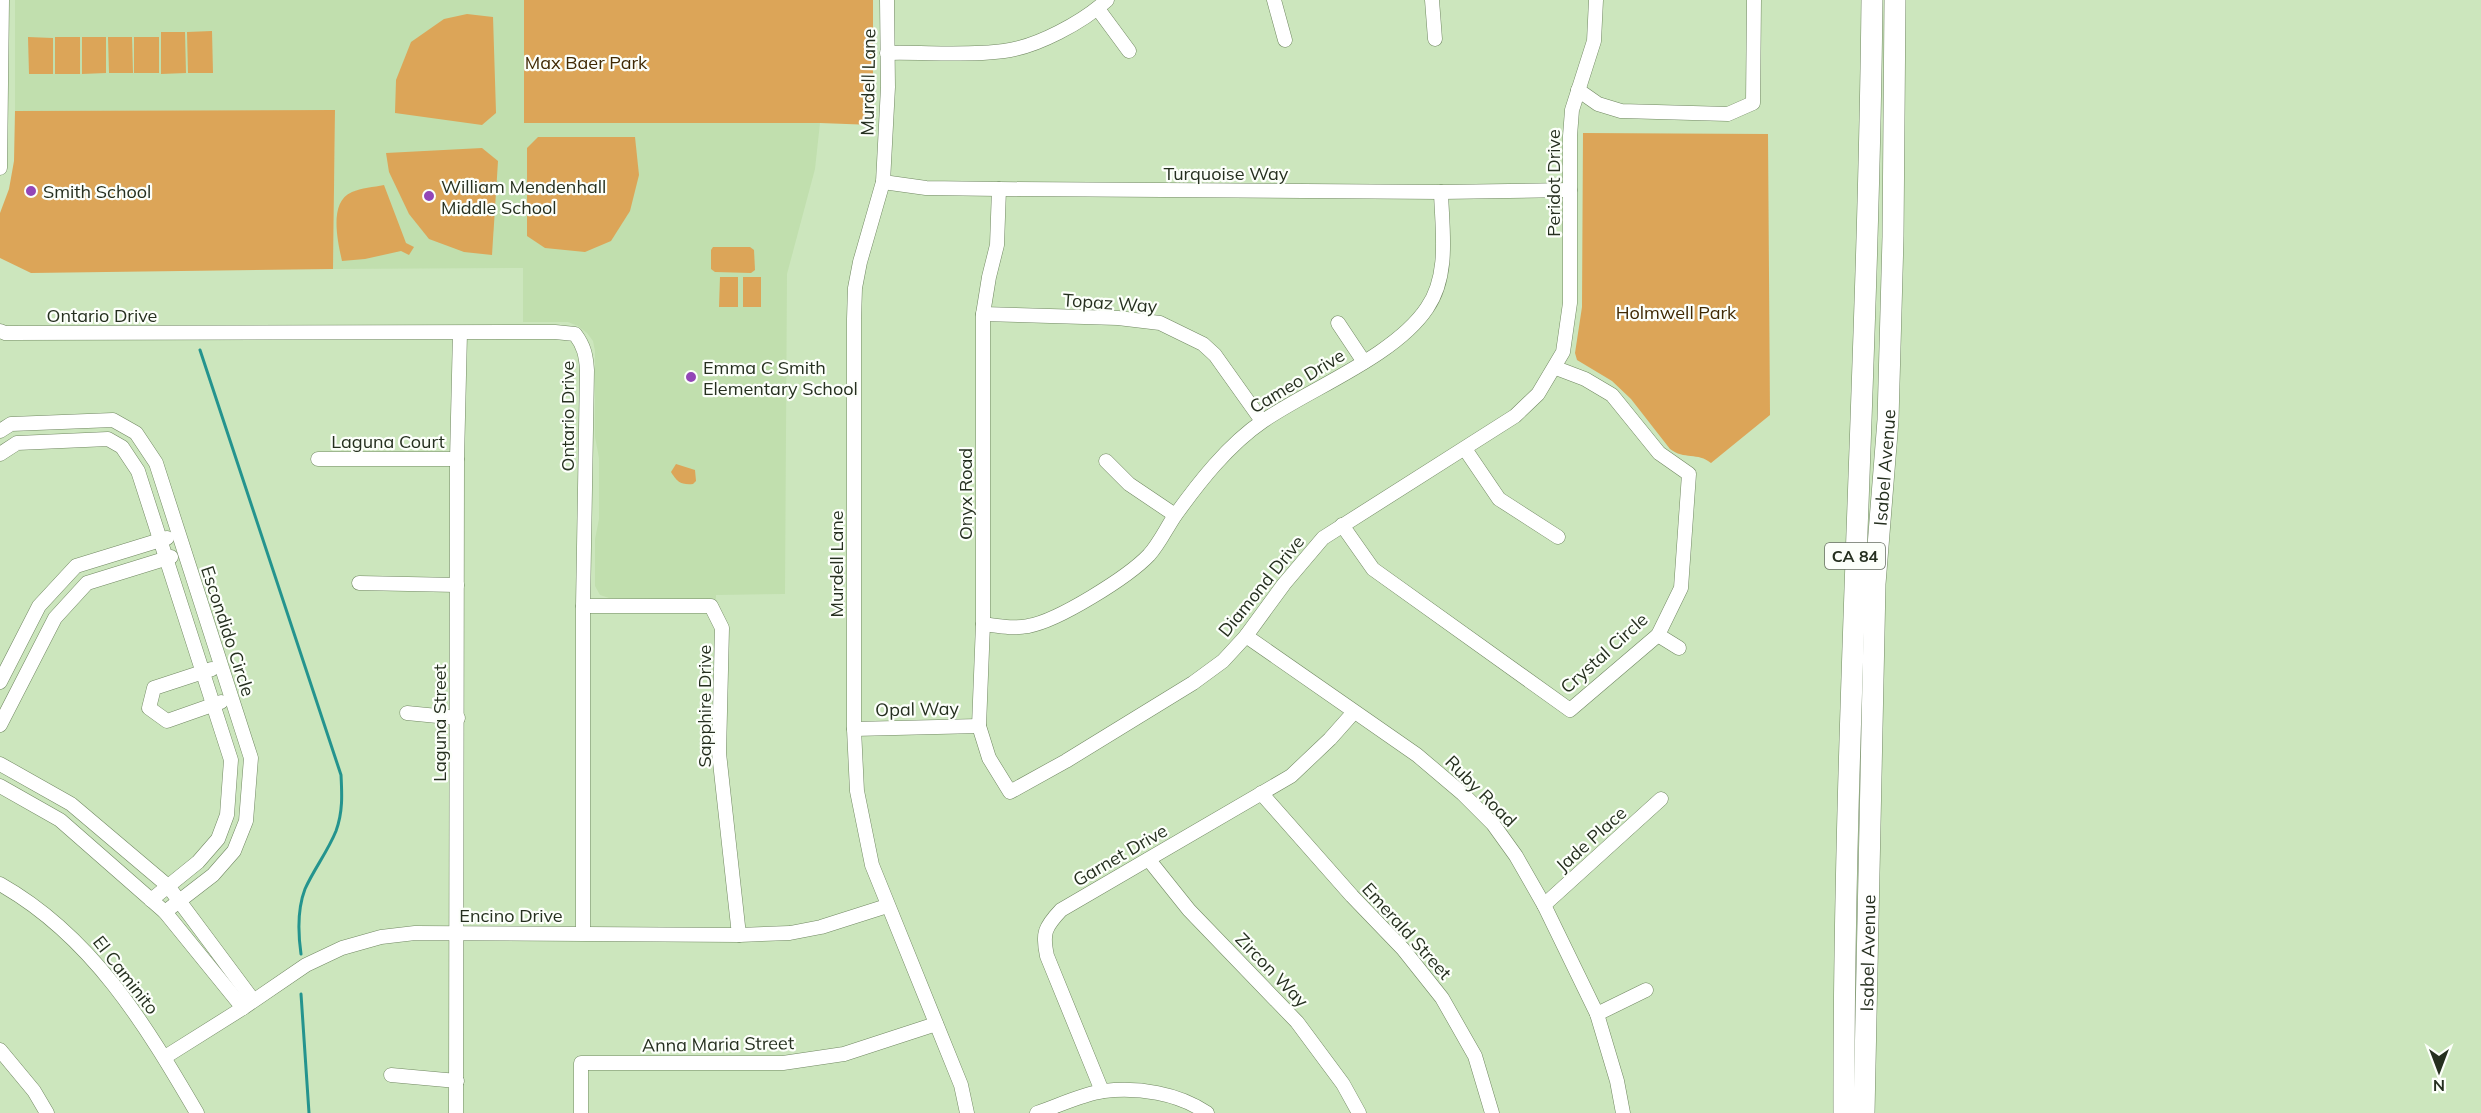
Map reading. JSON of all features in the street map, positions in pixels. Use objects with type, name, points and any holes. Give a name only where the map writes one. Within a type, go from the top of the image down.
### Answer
[{"type":"highway","name":"Isabel Avenue","points":[[1844,1113],[1850,705],[1870,133],[1872,0]]},
{"type":"highway","name":"Isabel Avenue","points":[[1864,1113],[1875,584],[1888,420],[1893,248],[1895,0]]},
{"type":"street","name":"Murdell Lane","points":[[887,0],[887,130],[883,182],[860,262],[854,310],[857,791],[872,866],[961,1085],[967,1113]]},
{"type":"street","points":[[1274,0],[1285,40]]},
{"type":"street","points":[[1432,0],[1435,39]]},
{"type":"street","name":"Peridot Drive","points":[[1556,368],[1563,352],[1570,303],[1572,110],[1594,41],[1596,0]]},
{"type":"street","points":[[1578,90],[1598,104],[1621,111],[1728,114],[1753,104],[1754,0]]},
{"type":"street","points":[[0,168],[1,1]]},
{"type":"street","points":[[887,53],[1005,51],[1048,38],[1103,4],[1129,51]]},
{"type":"street","name":"Turquoise Way","points":[[883,182],[926,188],[999,189],[1441,192],[1570,190]]},
{"type":"street","name":"Onyx Road","points":[[999,189],[998,245],[989,277],[983,314],[983,624],[979,726],[989,758],[1010,792]]},
{"type":"street","name":"Cameo Drive","points":[[983,624],[1011,628],[1031,626],[1047,621],[1121,578],[1149,554],[1218,461],[1262,421],[1364,362],[1407,330],[1428,307],[1437,286],[1443,256],[1441,192]]},
{"type":"street","name":"Topaz Way","points":[[983,314],[1118,318],[1160,323],[1203,344],[1215,356],[1262,421]]},
{"type":"street","points":[[1338,323],[1364,362]]},
{"type":"street","name":"Ontario Drive","points":[[0,331],[5,333],[555,332],[575,334],[582,343],[587,370],[583,606],[583,933]]},
{"type":"street","name":"Laguna Street","points":[[456,1113],[455,932],[460,333]]},
{"type":"street","name":"Diamond Drive","points":[[1010,792],[1066,761],[1193,683],[1223,661],[1246,636],[1323,538],[1515,416],[1538,394],[1556,368]]},
{"type":"street","name":"Crystal Circle","points":[[1342,525],[1373,569],[1570,710],[1658,634],[1681,588],[1689,474],[1659,453],[1612,395],[1586,379],[1556,368]]},
{"type":"street","name":"Escondido Circle","points":[[0,431],[11,424],[113,420],[136,433],[156,463],[183,553],[251,758],[246,821],[234,851],[213,875],[165,912]]},
{"type":"street","points":[[60,421],[61,440]]},
{"type":"street","name":"Escondido Circle","points":[[0,454],[17,443],[108,439],[122,447],[138,471],[231,760],[227,815],[218,839],[198,862],[151,900]]},
{"type":"street","points":[[1465,449],[1500,500],[1558,537]]},
{"type":"street","name":"Laguna Court","points":[[318,459],[458,459]]},
{"type":"street","points":[[1106,461],[1129,484],[1176,515]]},
{"type":"street","points":[[0,682],[39,606],[76,566],[178,534]]},
{"type":"street","points":[[0,725],[55,618],[87,583],[183,553]]},
{"type":"street","points":[[359,583],[457,585]]},
{"type":"street","points":[[39,606],[55,618]]},
{"type":"street","name":"Sapphire Drive","points":[[583,606],[711,606],[722,628],[719,753],[739,935]]},
{"type":"street","points":[[1658,634],[1678,648]]},
{"type":"street","name":"Ruby Road","points":[[1246,636],[1417,755],[1463,794],[1493,824],[1516,856],[1544,905],[1597,1014],[1617,1081],[1623,1113]]},
{"type":"street","points":[[222,666],[154,688],[149,708],[167,721],[231,699]]},
{"type":"street","points":[[407,712],[458,718]]},
{"type":"street","name":"Garnet Drive","points":[[1102,1091],[1047,956],[1043,940],[1045,930],[1061,910],[1291,776],[1354,712]]},
{"type":"street","name":"Opal Way","points":[[855,729],[979,726]]},
{"type":"street","points":[[0,764],[71,804],[168,886],[248,1004]]},
{"type":"street","points":[[0,786],[60,820],[165,912],[248,1004]]},
{"type":"street","name":"Emerald Street","points":[[1262,793],[1352,896],[1403,949],[1442,998],[1475,1056],[1492,1113]]},
{"type":"street","name":"Jade Place","points":[[1544,905],[1662,800]]},
{"type":"street","name":"Zircon Way","points":[[1149,860],[1189,910],[1297,1022],[1343,1084],[1359,1113]]},
{"type":"street","name":"El Caminito","points":[[0,884],[47,915],[77,941],[112,981],[165,1057],[197,1113]]},
{"type":"street","name":"Encino Drive","points":[[165,1057],[306,964],[342,948],[381,937],[455,932],[739,935],[790,933],[821,927],[887,906]]},
{"type":"street","points":[[1597,1014],[1646,990]]},
{"type":"street","name":"Anna Maria Street","points":[[581,1113],[581,1063],[783,1063],[844,1054],[936,1024]]},
{"type":"street","points":[[0,1050],[34,1091],[47,1113]]},
{"type":"street","points":[[391,1075],[457,1081]]},
{"type":"street","points":[[1037,1113],[1102,1091],[1142,1090],[1186,1101],[1207,1113]]},
{"type":"shaded area","points":[[15,0],[524,0],[524,123],[820,123],[815,169],[787,274],[785,594],[716,595],[716,599],[609,598],[600,595],[595,586],[595,539],[599,519],[599,458],[595,437],[595,351],[593,341],[587,333],[568,322],[523,322],[523,268],[333,269],[335,110],[15,111]]},
{"type":"green space","name":"Max Baer Park","points":[[524,0],[873,0],[873,125],[524,123]]},
{"type":"green space","points":[[467,14],[493,17],[496,113],[482,125],[395,113],[396,80],[411,42],[444,19]]},
{"type":"green space","points":[[212,31],[213,73],[188,73],[187,32]]},
{"type":"green space","points":[[161,32],[185,32],[186,73],[161,74]]},
{"type":"green space","points":[[28,37],[53,38],[53,74],[29,74]]},
{"type":"green space","points":[[55,37],[80,37],[80,74],[55,74]]},
{"type":"green space","points":[[82,37],[106,37],[106,73],[82,74]]},
{"type":"green space","points":[[108,37],[132,37],[133,73],[109,73]]},
{"type":"green space","points":[[134,37],[159,37],[159,73],[134,73]]},
{"type":"green space","points":[[335,110],[333,269],[31,273],[0,258],[0,213],[9,189],[14,161],[15,111]]},
{"type":"green space","name":"Holmwell Park","points":[[1583,133],[1768,134],[1770,415],[1711,463],[1670,449],[1631,399],[1612,381],[1577,360],[1575,353],[1582,307]]},
{"type":"green space","points":[[538,137],[635,137],[639,175],[630,211],[611,241],[585,252],[545,248],[527,236],[527,148]]},
{"type":"green space","points":[[482,148],[498,161],[492,255],[464,252],[429,239],[409,214],[389,172],[386,153]]},
{"type":"green space","points":[[384,185],[406,243],[414,247],[409,255],[401,251],[365,259],[342,261],[336,223],[340,204],[352,192]]},
{"type":"green space","points":[[713,247],[750,247],[754,250],[755,270],[751,273],[715,272],[711,269]]},
{"type":"green space","points":[[720,277],[738,277],[738,307],[719,307]]},
{"type":"green space","points":[[743,277],[761,277],[761,307],[743,307]]},
{"type":"green space","points":[[676,464],[695,470],[696,481],[693,484],[682,483],[675,478],[671,472]]},
{"type":"waterway","points":[[200,350],[341,775],[342,803],[336,831],[305,889],[299,913],[301,954]]},
{"type":"waterway","points":[[301,994],[309,1113]]},
{"type":"place","name":"Smith School","points":[[31,191]]},
{"type":"place","name":"William Mendenhall Middle School","points":[[429,196]]},
{"type":"place","name":"Emma C Smith Elementary School","points":[[691,377]]}]
